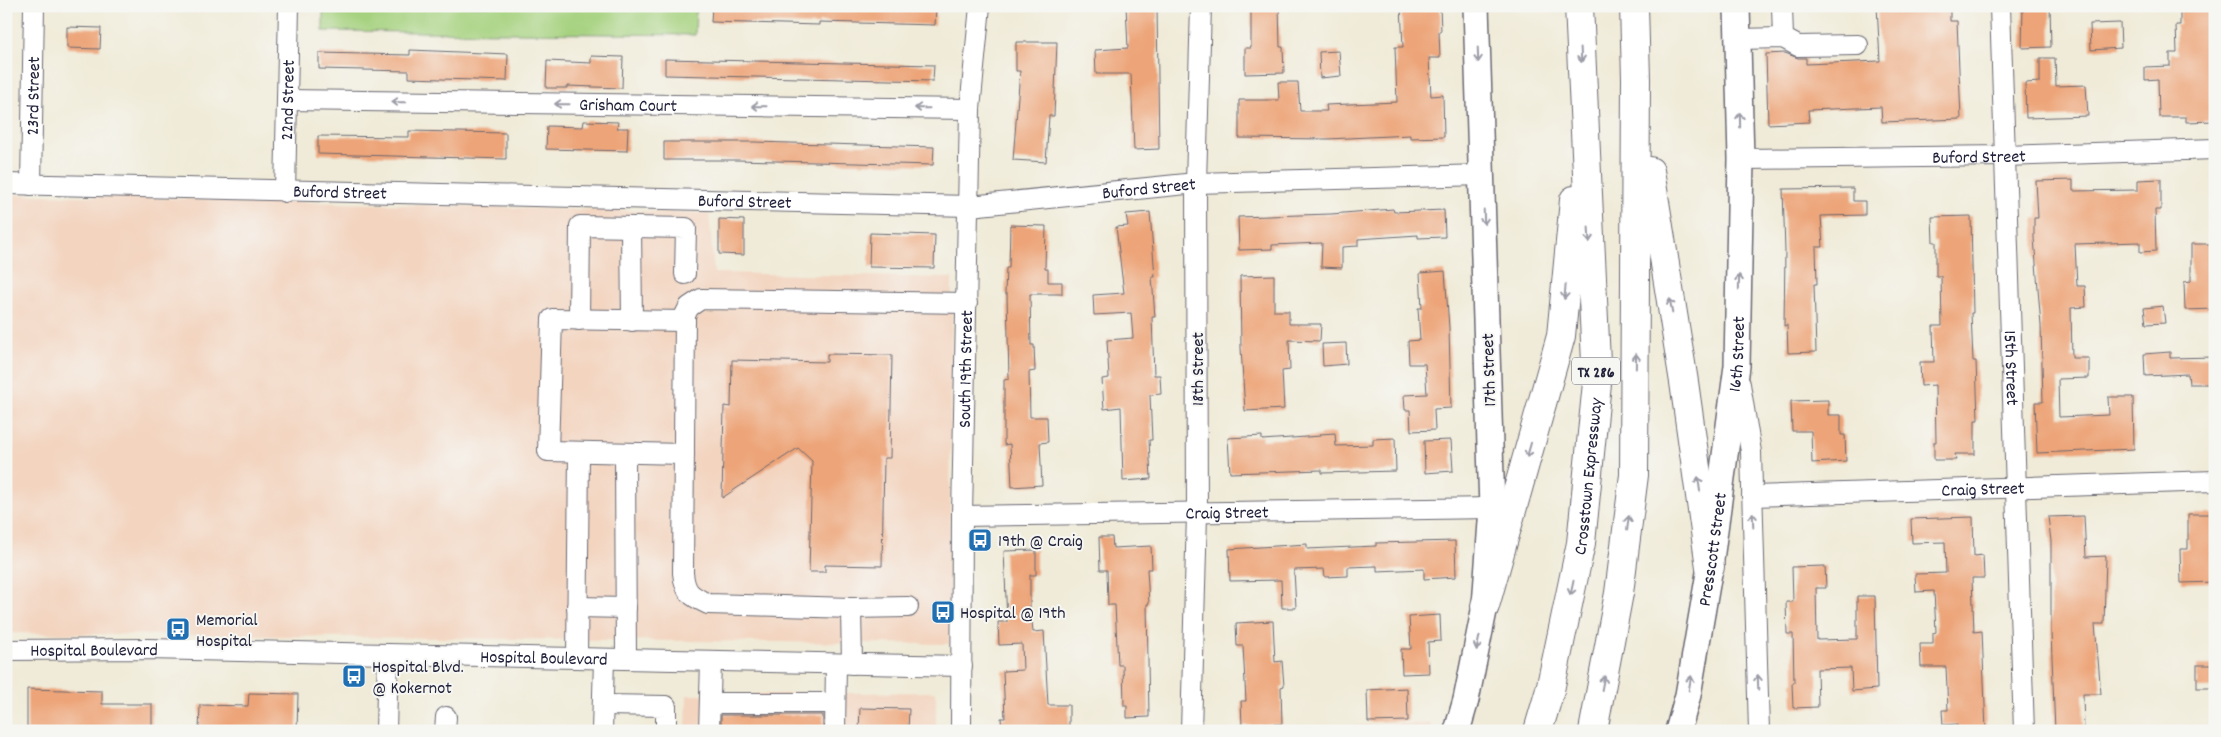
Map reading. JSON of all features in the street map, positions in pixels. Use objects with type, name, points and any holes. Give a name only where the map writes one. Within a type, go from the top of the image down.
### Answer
[{"type":"highway","name":"Crosstown Expressway","points":[[1538,731],[1550,690],[1581,543],[1597,383],[1579,6]]},
{"type":"highway","name":"TX 286","points":[[1592,731],[1620,593],[1634,475],[1636,79],[1634,6]]},
{"type":"highway","points":[[1636,79],[1661,247],[1684,382],[1710,567]]},
{"type":"highway","points":[[1485,606],[1561,336],[1583,104]]},
{"type":"main road","name":"17th Street","points":[[1457,731],[1466,700],[1485,606],[1492,508],[1483,175],[1476,6]]},
{"type":"main road","name":"16th Street","points":[[1737,6],[1741,159],[1737,366]]},
{"type":"main road","name":"Presscott Street","points":[[1678,731],[1688,695],[1710,567],[1737,366]]},
{"type":"street","name":"23rd Street","points":[[31,185],[34,6]]},
{"type":"street","name":"22nd Street","points":[[285,192],[289,6]]},
{"type":"street","name":"South 19th Street","points":[[961,731],[962,516],[970,206],[970,109],[980,6]]},
{"type":"street","name":"18th Street","points":[[1191,731],[1197,514],[1196,183],[1201,6]]},
{"type":"street","points":[[1782,6],[1783,38]]},
{"type":"street","name":"15th Street","points":[[2000,6],[2024,731]]},
{"type":"street","points":[[1738,39],[1783,38],[1798,46],[1858,45]]},
{"type":"street","name":"Grisham Court","points":[[287,100],[970,109]]},
{"type":"street","name":"Buford Street","points":[[1741,159],[2006,156],[2215,149]]},
{"type":"street","name":"Buford Street","points":[[6,184],[285,192],[970,206],[1196,183],[1483,175]]},
{"type":"street","points":[[579,320],[580,226],[686,228],[685,274]]},
{"type":"street","points":[[631,227],[632,321]]},
{"type":"street","points":[[908,607],[851,608],[708,604],[692,597],[684,584],[683,573],[685,315],[689,307],[701,299],[968,303]]},
{"type":"street","points":[[684,454],[548,451],[552,320],[685,321]]},
{"type":"street","name":"16th Street","points":[[1737,366],[1751,452],[1759,731]]},
{"type":"street","points":[[577,658],[579,452]]},
{"type":"street","points":[[625,453],[626,659]]},
{"type":"street","name":"Craig Street","points":[[1752,496],[2215,481]]},
{"type":"street","name":"Craig Street","points":[[962,516],[1197,514],[1492,508]]},
{"type":"street","points":[[577,607],[626,608]]},
{"type":"street","points":[[835,731],[835,703],[844,664],[851,608]]},
{"type":"street","name":"Hospital Boulevard","points":[[6,650],[388,654],[962,666]]},
{"type":"street","points":[[388,654],[386,731],[392,731]]},
{"type":"street","points":[[602,731],[604,659]]},
{"type":"street","points":[[709,731],[711,661]]},
{"type":"street","points":[[710,703],[835,703]]},
{"type":"street","points":[[602,704],[666,706],[666,731]]},
{"type":"shaded area","points":[[6,194],[709,213],[714,273],[952,278],[949,644],[6,633]]},
{"type":"shaded area","points":[[936,692],[936,731],[686,731],[687,695]]},
{"type":"shaded area","points":[[1432,723],[1430,731],[1349,731],[1349,726]]},
{"type":"green space","points":[[323,6],[696,6],[695,35],[323,31]]},
{"type":"building","points":[[712,6],[936,8],[935,25],[819,22],[819,25],[711,22]]},
{"type":"building","points":[[1126,6],[1157,6],[1159,149],[1134,150],[1131,74],[1096,74],[1095,50],[1128,48]]},
{"type":"building","points":[[1251,6],[1279,6],[1280,47],[1283,47],[1284,73],[1245,74],[1245,48],[1251,48]]},
{"type":"building","points":[[1440,6],[1440,58],[1429,58],[1431,96],[1443,95],[1444,137],[1410,138],[1410,135],[1328,139],[1239,138],[1239,100],[1279,100],[1278,82],[1298,82],[1300,111],[1327,111],[1326,105],[1397,102],[1395,47],[1403,47],[1401,7]]},
{"type":"building","points":[[1877,6],[1950,6],[1950,21],[1957,21],[1961,119],[1882,122],[1881,107],[1808,110],[1809,122],[1768,124],[1766,54],[1785,53],[1798,58],[1806,58],[1806,64],[1880,61]]},
{"type":"building","points":[[2023,6],[2050,6],[2051,47],[2022,48]]},
{"type":"building","points":[[2180,6],[2213,6],[2215,121],[2186,122],[2186,117],[2159,117],[2158,79],[2145,80],[2145,67],[2170,66],[2170,53],[2177,53],[2176,25],[2180,25]]},
{"type":"building","points":[[2120,23],[2121,48],[2091,50],[2090,24]]},
{"type":"building","points":[[67,27],[101,28],[100,49],[67,48]]},
{"type":"building","points":[[1016,42],[1057,42],[1054,116],[1049,116],[1046,162],[1013,160],[1020,71],[1016,71]]},
{"type":"building","points":[[410,50],[508,54],[507,81],[409,78],[409,71],[319,69],[319,53],[410,55]]},
{"type":"building","points":[[1339,51],[1341,76],[1320,78],[1319,52]]},
{"type":"building","points":[[591,56],[623,57],[622,88],[567,86],[567,88],[546,88],[547,61],[591,63]]},
{"type":"building","points":[[2040,58],[2055,58],[2056,86],[2086,85],[2088,116],[2026,118],[2025,83],[2040,82]]},
{"type":"building","points":[[665,59],[934,65],[933,81],[665,75]]},
{"type":"building","points":[[584,121],[618,122],[617,128],[628,128],[627,151],[546,149],[547,126],[583,127]]},
{"type":"building","points":[[409,131],[506,133],[506,159],[318,154],[318,136],[409,137]]},
{"type":"building","points":[[664,142],[754,142],[934,147],[933,165],[664,160]]},
{"type":"building","points":[[2161,179],[2161,210],[2155,210],[2156,251],[2140,252],[2140,242],[2075,244],[2077,286],[2085,286],[2086,307],[2071,308],[2072,358],[2089,358],[2089,378],[2058,379],[2059,417],[2109,415],[2108,397],[2133,397],[2134,449],[2037,453],[2035,402],[2043,402],[2041,326],[2034,238],[2034,218],[2038,218],[2036,181],[2073,180],[2073,191],[2138,190],[2138,180]]},
{"type":"building","points":[[1853,188],[1853,201],[1865,201],[1865,215],[1821,216],[1823,247],[1816,247],[1817,284],[1814,284],[1816,352],[1788,353],[1787,325],[1784,326],[1785,251],[1783,189]]},
{"type":"building","points":[[1393,209],[1394,212],[1444,210],[1445,237],[1418,238],[1418,235],[1358,239],[1358,246],[1342,247],[1342,268],[1321,267],[1322,243],[1272,245],[1272,249],[1239,250],[1238,217],[1331,214]]},
{"type":"building","points":[[1150,212],[1155,277],[1152,277],[1155,317],[1152,317],[1154,375],[1160,375],[1161,394],[1150,395],[1152,440],[1149,440],[1151,479],[1123,481],[1121,407],[1104,409],[1102,379],[1109,378],[1107,340],[1133,338],[1131,313],[1094,315],[1093,295],[1124,293],[1116,227],[1128,226],[1126,214]]},
{"type":"building","points":[[1971,216],[1973,313],[1971,313],[1973,361],[1976,361],[1978,420],[1975,420],[1975,454],[1955,454],[1956,460],[1934,460],[1934,442],[1936,442],[1935,385],[1921,386],[1920,362],[1934,362],[1933,326],[1942,326],[1941,276],[1936,276],[1936,242],[1933,242],[1932,217]]},
{"type":"building","points":[[719,219],[744,220],[744,255],[719,254]]},
{"type":"building","points":[[1010,225],[1046,226],[1045,269],[1048,269],[1048,282],[1062,282],[1062,294],[1030,294],[1031,345],[1034,345],[1035,371],[1029,372],[1030,417],[1047,417],[1048,442],[1040,443],[1042,485],[1012,487],[1010,444],[1004,445],[1004,380],[1009,379],[1007,294],[1005,294],[1006,268],[1009,268]]},
{"type":"building","points":[[870,233],[935,235],[934,268],[869,267]]},
{"type":"building","points":[[2191,244],[2215,244],[2215,309],[2185,310],[2184,282],[2191,281]]},
{"type":"building","points":[[1445,271],[1449,328],[1451,408],[1434,409],[1435,430],[1411,431],[1410,410],[1405,410],[1404,395],[1427,394],[1425,364],[1409,364],[1408,341],[1420,340],[1418,308],[1422,308],[1420,273]]},
{"type":"building","points":[[1274,275],[1274,311],[1289,311],[1289,324],[1321,324],[1320,341],[1289,340],[1290,370],[1282,371],[1284,409],[1245,411],[1241,348],[1240,276]]},
{"type":"building","points":[[2163,306],[2165,323],[2146,324],[2144,308]]},
{"type":"building","points":[[1346,343],[1347,364],[1323,366],[1322,344]]},
{"type":"building","points":[[2170,352],[2170,358],[2215,357],[2215,384],[2189,384],[2188,374],[2145,376],[2144,354]]},
{"type":"building","points":[[827,354],[892,355],[890,458],[884,458],[882,566],[825,565],[825,572],[809,572],[812,461],[798,448],[722,498],[724,406],[731,407],[732,360],[827,362]]},
{"type":"building","points":[[1828,400],[1828,415],[1841,415],[1841,435],[1845,435],[1846,461],[1812,463],[1811,431],[1792,431],[1791,401]]},
{"type":"building","points":[[1335,433],[1336,446],[1373,445],[1373,439],[1395,438],[1396,471],[1322,473],[1322,470],[1230,473],[1228,438],[1262,436],[1262,440],[1321,436],[1320,434]]},
{"type":"building","points":[[1451,440],[1453,471],[1425,473],[1424,441]]},
{"type":"building","points":[[2188,514],[2215,514],[2215,582],[2181,583],[2180,549],[2188,549]]},
{"type":"building","points":[[2084,516],[2086,557],[2106,556],[2104,624],[2095,624],[2101,694],[2083,694],[2084,731],[2055,731],[2051,633],[2051,541],[2048,517]]},
{"type":"building","points":[[1973,517],[1974,556],[1983,555],[1984,578],[1972,578],[1974,632],[1982,631],[1986,731],[1958,731],[1957,724],[1943,725],[1942,710],[1948,710],[1946,667],[1921,667],[1920,644],[1933,644],[1933,633],[1936,632],[1934,591],[1916,592],[1915,574],[1946,573],[1945,542],[1912,543],[1911,519]]},
{"type":"building","points":[[1099,537],[1112,537],[1113,548],[1151,546],[1152,569],[1147,569],[1149,604],[1147,604],[1149,717],[1127,718],[1127,706],[1124,706],[1123,665],[1118,665],[1115,605],[1108,605],[1107,570],[1100,570]]},
{"type":"building","points":[[1455,541],[1456,577],[1424,579],[1424,569],[1377,571],[1377,566],[1348,567],[1348,576],[1325,577],[1324,569],[1294,570],[1296,608],[1282,608],[1281,580],[1230,581],[1229,549],[1307,544],[1307,549],[1376,546],[1376,543]]},
{"type":"building","points":[[1036,550],[1036,575],[1030,575],[1030,621],[1032,621],[1033,632],[1044,631],[1048,705],[1069,705],[1069,726],[1039,726],[1039,731],[1002,731],[1001,718],[1005,718],[1003,671],[1023,670],[1022,644],[999,645],[998,622],[1007,622],[1004,551]]},
{"type":"building","points":[[1825,566],[1826,588],[1816,588],[1817,640],[1857,639],[1857,596],[1875,596],[1877,689],[1852,691],[1851,668],[1817,669],[1818,707],[1793,708],[1793,634],[1787,634],[1786,602],[1793,602],[1792,567]]},
{"type":"building","points":[[1440,615],[1441,641],[1428,642],[1429,673],[1402,674],[1401,649],[1411,649],[1409,617]]},
{"type":"building","points":[[1273,621],[1275,662],[1282,661],[1284,686],[1281,687],[1282,724],[1242,726],[1241,701],[1246,701],[1243,646],[1237,646],[1236,623]]},
{"type":"building","points":[[2197,665],[2215,665],[2215,688],[2197,688]]},
{"type":"building","points":[[1407,688],[1408,721],[1368,722],[1367,690]]},
{"type":"building","points":[[27,689],[102,691],[102,704],[152,704],[152,731],[27,731]]},
{"type":"building","points":[[249,693],[298,694],[297,731],[199,731],[200,705],[248,706]]},
{"type":"building","points":[[860,708],[909,709],[908,731],[859,731]]},
{"type":"building","points":[[721,715],[823,715],[823,731],[721,731]]},
{"type":"place","name":"19th @ Craig","points":[[980,540]]},
{"type":"place","name":"Hospital @ 19th","points":[[943,612]]},
{"type":"place","name":"Memorial Hospital","points":[[178,629]]},
{"type":"place","name":"Hospital Blvd. @ Kokernot","points":[[354,676]]}]
